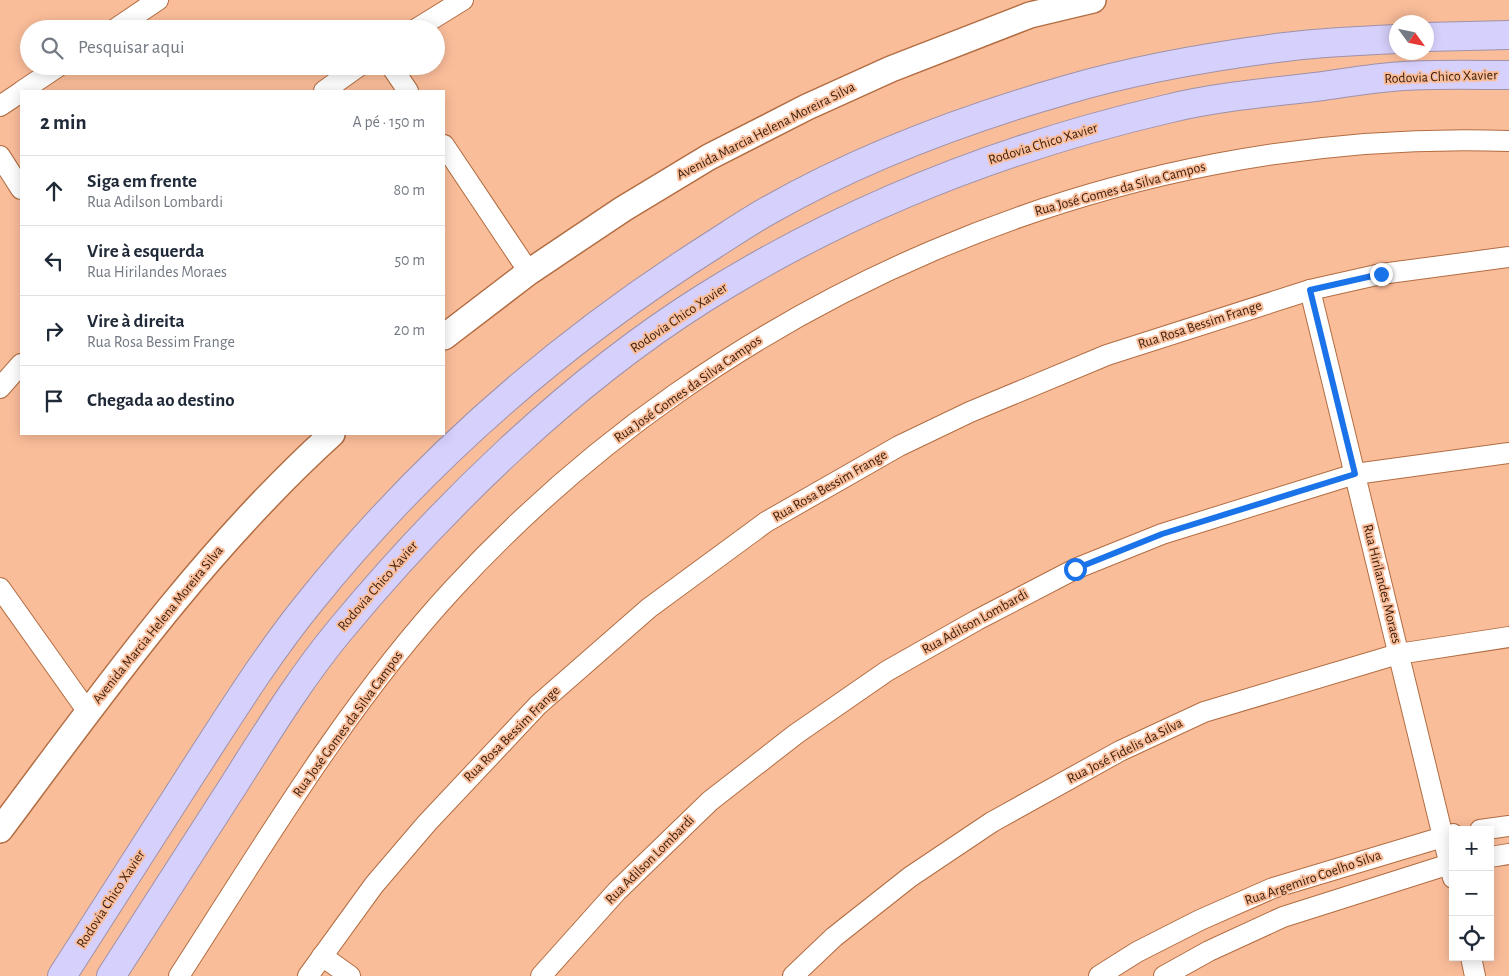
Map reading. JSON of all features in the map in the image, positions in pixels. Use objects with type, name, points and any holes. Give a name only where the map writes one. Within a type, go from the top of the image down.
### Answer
[{"type":"highway","points":[[1434,36],[1509,26]]},
{"type":"highway","points":[[1434,36],[1509,35]]},
{"type":"highway","name":"Rodovia Chico Xavier","points":[[62,976],[235,706],[307,605],[375,526],[439,459],[514,391],[592,327],[680,266],[771,209],[856,167],[958,124],[1069,89],[1169,67],[1287,46],[1389,39]]},
{"type":"highway","name":"Rodovia Chico Xavier","points":[[111,976],[269,729],[336,634],[409,550],[464,494],[541,423],[612,364],[702,299],[792,248],[886,202],[972,166],[1077,133],[1171,108],[1401,76],[1509,75]]},
{"type":"highway","points":[[1401,76],[1509,84]]},
{"type":"highway","points":[[48,976],[235,706]]},
{"type":"street","points":[[128,20],[158,0]]},
{"type":"street","points":[[431,20],[463,0]]},
{"type":"street","name":"Avenida Marcia Helena Moreira Silva","points":[[445,336],[529,272],[623,209],[709,157],[807,106],[1028,8],[1093,0]]},
{"type":"street","points":[[25,90],[46,75]]},
{"type":"street","points":[[325,90],[346,75]]},
{"type":"street","points":[[397,75],[407,90]]},
{"type":"street","points":[[0,106],[20,93]]},
{"type":"street","name":"Rua José Gomes da Silva Campos","points":[[179,976],[312,770],[376,681],[453,589],[536,507],[631,426],[738,351],[832,297],[932,250],[1027,213],[1103,190],[1176,172],[1276,152],[1445,138],[1509,141]]},
{"type":"street","points":[[445,146],[529,272]]},
{"type":"street","points":[[0,156],[20,187]]},
{"type":"street","name":"Rua Rosa Bessim Frange","points":[[308,976],[374,885],[427,823],[538,705],[649,608],[766,522],[899,446],[1039,382],[1107,355],[1310,290],[1381,274],[1509,257]]},
{"type":"street","name":"Rua Hirilandes Moraes","points":[[1310,290],[1398,654],[1447,834],[1449,848]]},
{"type":"street","points":[[0,388],[20,365]]},
{"type":"street","name":"Avenida Marcia Helena Moreira Silva","points":[[0,830],[156,624],[223,545],[297,466],[331,435]]},
{"type":"street","name":"Rua Adilson Lombardi","points":[[541,976],[617,891],[710,801],[796,734],[887,671],[977,620],[1075,569],[1162,534],[1355,474],[1509,453]]},
{"type":"street","points":[[0,588],[88,712]]},
{"type":"street","name":"Rua José Fidelis da Silva","points":[[793,976],[834,937],[910,877],[992,822],[1120,751],[1204,712],[1398,654],[1509,637]]},
{"type":"street","points":[[1494,828],[1509,826]]},
{"type":"street","name":"Rua Argemiro Coelho Silva","points":[[1099,976],[1138,952],[1200,920],[1273,888],[1447,834]]},
{"type":"street","points":[[1494,856],[1509,854]]},
{"type":"street","name":"Rua Argemiro Coelho Silva","points":[[1164,976],[1209,951],[1283,918],[1449,869]]},
{"type":"street","points":[[322,956],[350,976]]},
{"type":"street","points":[[1472,961],[1475,976]]},
{"type":"route","points":[[1075,569],[1162,534],[1355,474],[1310,290],[1381,274]]}]
